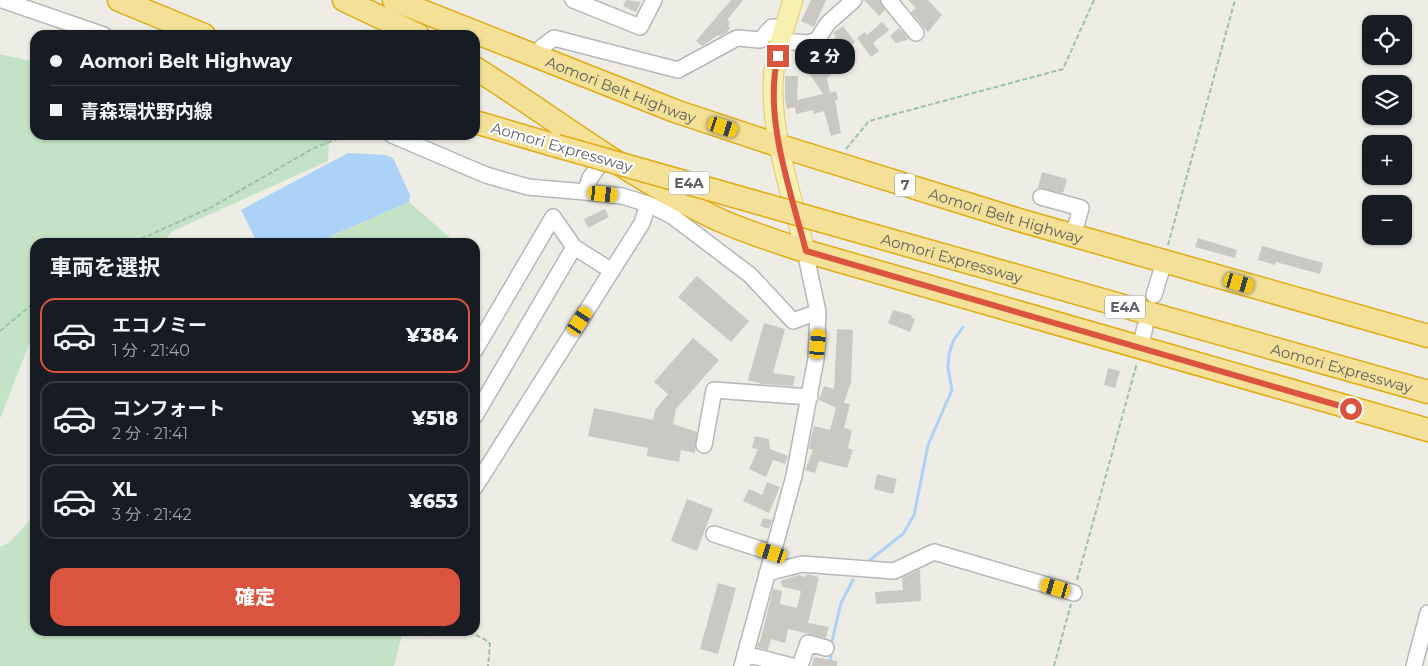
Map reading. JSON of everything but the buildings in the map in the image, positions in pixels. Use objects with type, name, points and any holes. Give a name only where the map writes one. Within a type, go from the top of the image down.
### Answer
[{"type":"highway","points":[[119,0],[192,30]]},
{"type":"highway","points":[[344,0],[407,30]]},
{"type":"highway","name":"Aomori Belt Highway","points":[[394,0],[470,30]]},
{"type":"highway","name":"Aomori Belt Highway","points":[[480,34],[675,111],[780,146],[1073,236],[1428,336]]},
{"type":"highway","points":[[480,71],[606,156],[714,217],[806,251],[1142,338],[1428,430]]},
{"type":"highway","name":"Aomori Expressway","points":[[480,123],[1428,392]]},
{"type":"main road","points":[[793,0],[783,34],[773,86],[780,146],[806,251]]},
{"type":"street","points":[[2,0],[89,30]]},
{"type":"street","points":[[573,0],[595,4],[640,27],[654,0]]},
{"type":"street","points":[[542,47],[554,38],[678,70],[737,38],[760,40],[772,27],[783,34],[808,43],[817,40],[828,23],[854,0]]},
{"type":"street","points":[[889,0],[916,32]]},
{"type":"street","points":[[404,140],[486,175],[528,187],[622,196],[648,204],[672,216],[750,275],[793,321],[818,312]]},
{"type":"street","points":[[585,192],[590,178],[606,156]]},
{"type":"street","points":[[1041,197],[1081,208],[1073,236]]},
{"type":"street","points":[[480,480],[642,223],[648,204]]},
{"type":"street","points":[[480,341],[553,217],[574,247],[612,271]]},
{"type":"street","points":[[480,407],[574,247]]},
{"type":"street","points":[[792,666],[743,660],[794,476],[816,359],[818,312],[806,251]]},
{"type":"street","points":[[1154,295],[1164,262]]},
{"type":"street","points":[[704,445],[714,390],[810,397]]},
{"type":"street","points":[[714,534],[772,553]]},
{"type":"street","points":[[767,573],[802,564],[894,571],[934,552],[1074,593]]},
{"type":"street","points":[[1414,666],[1428,613]]},
{"type":"street","points":[[800,666],[808,643],[826,648]]},
{"type":"path","points":[[842,165],[845,150],[868,121],[1063,68],[1094,0]]},
{"type":"path","points":[[1164,262],[1235,0]]},
{"type":"path","points":[[143,238],[212,208],[312,149],[334,140]]},
{"type":"path","points":[[0,331],[30,306]]},
{"type":"path","points":[[1054,666],[1142,338]]},
{"type":"path","points":[[480,636],[490,644],[488,666]]},
{"type":"green space","points":[[0,54],[30,61],[30,140],[329,140],[328,161],[173,231],[167,238],[30,238],[30,342],[0,419]]},
{"type":"green space","points":[[409,202],[450,238],[326,238]]},
{"type":"green space","points":[[30,520],[30,636],[402,636],[394,666],[0,666],[0,547],[10,542]]},
{"type":"water","points":[[348,153],[385,155],[393,158],[410,195],[409,202],[326,238],[255,238],[241,210]]},
{"type":"waterway","points":[[866,563],[903,534],[914,515],[928,445],[952,390],[948,368],[949,354],[953,341],[963,327]]},
{"type":"waterway","points":[[831,645],[841,603],[853,580]]},
{"type":"waterway","points":[[830,666],[831,652]]},
{"type":"route","points":[[778,56],[774,72],[774,108],[780,146],[806,251],[1351,409]]}]
